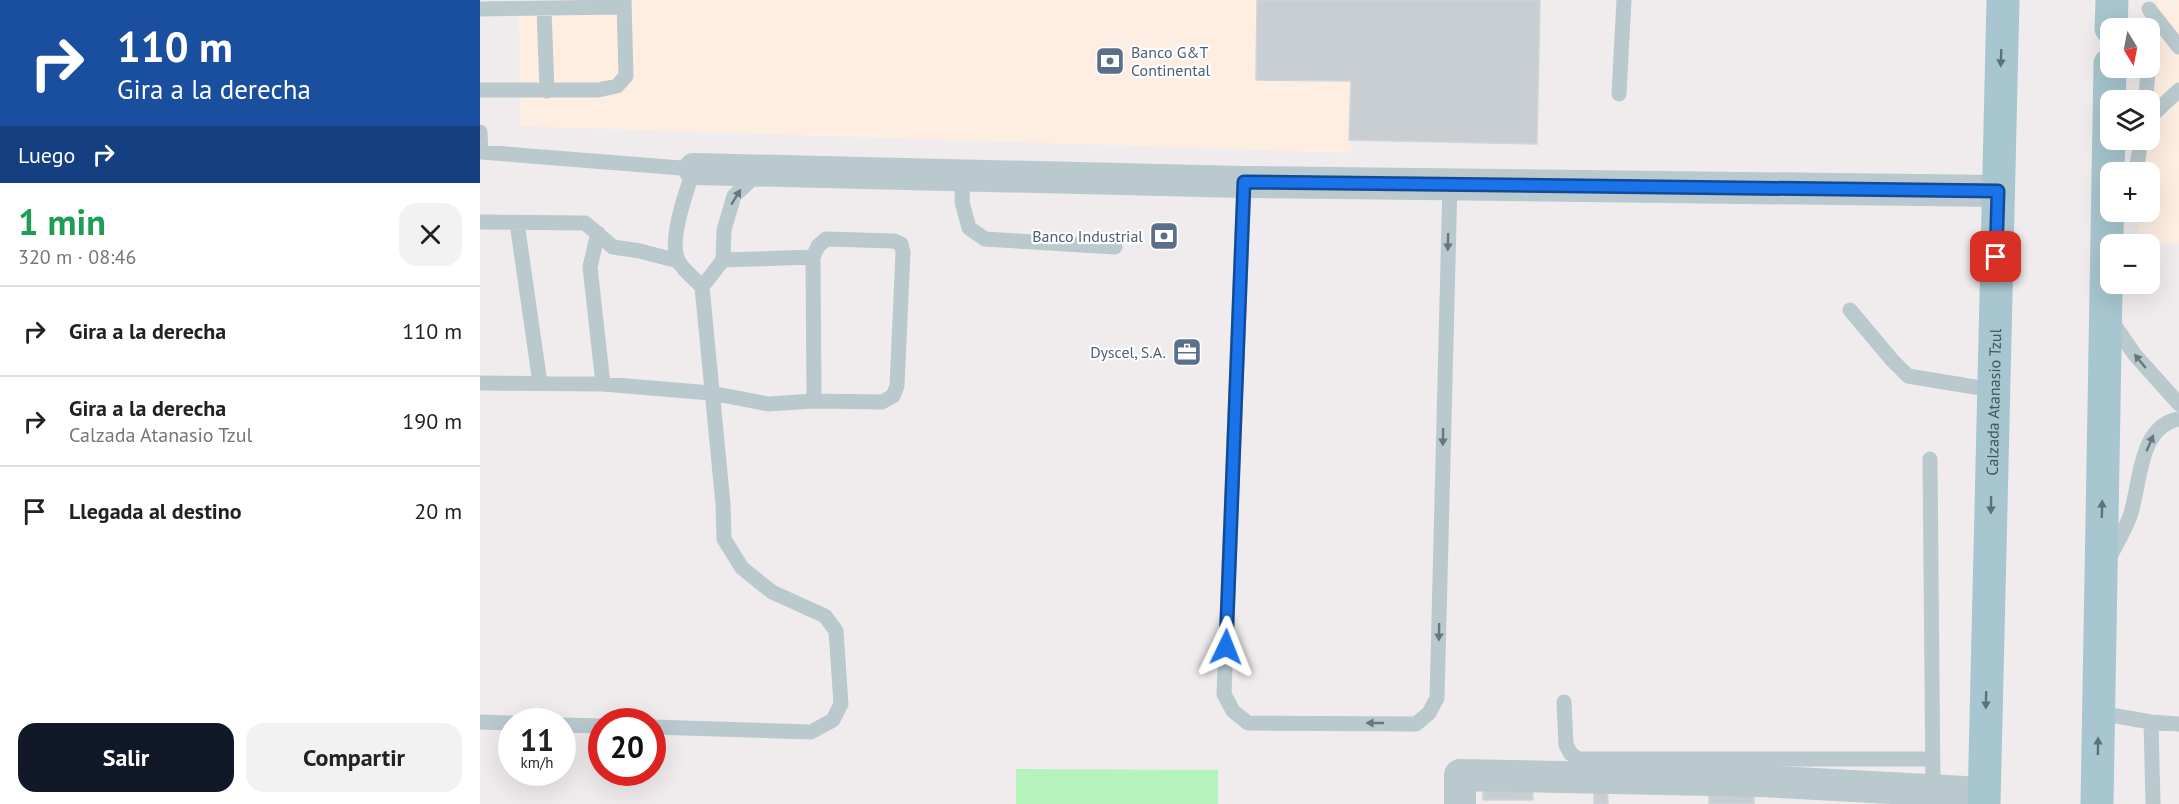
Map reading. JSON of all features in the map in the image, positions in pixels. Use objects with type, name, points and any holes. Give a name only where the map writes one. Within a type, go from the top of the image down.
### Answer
[{"type":"main road","name":"Calzada Atanasio Tzul","points":[[1984,799],[2003,0]]},
{"type":"main road","points":[[2111,18],[2112,0]]},
{"type":"main road","points":[[2108,234],[2110,78]]},
{"type":"main road","points":[[2097,804],[2107,294]]},
{"type":"street","points":[[694,170],[1244,182],[1998,191]]},
{"type":"street","points":[[1460,790],[1761,793],[1933,774],[1984,799]]},
{"type":"lane","points":[[1619,94],[1624,0]]},
{"type":"lane","points":[[480,9],[544,9],[624,4],[626,76],[617,87],[598,90],[480,90]]},
{"type":"lane","points":[[2148,5],[2177,40]]},
{"type":"lane","points":[[544,9],[547,91]]},
{"type":"lane","points":[[2160,108],[2179,90]]},
{"type":"lane","points":[[480,132],[481,152],[694,170],[680,209],[676,236],[678,261]]},
{"type":"lane","points":[[702,286],[723,260],[724,230],[734,196],[760,171]]},
{"type":"lane","points":[[963,176],[962,202],[969,228],[985,239],[1115,247]]},
{"type":"lane","points":[[1244,182],[1224,694],[1233,711],[1248,723],[1416,724],[1429,713],[1437,698],[1450,183]]},
{"type":"lane","points":[[480,222],[585,224],[613,247],[678,261],[702,286],[723,504],[724,539],[742,568],[772,592],[825,616],[836,631],[841,704],[833,720],[811,732],[666,727]]},
{"type":"lane","points":[[518,222],[540,383]]},
{"type":"lane","points":[[598,233],[590,267],[603,384]]},
{"type":"lane","points":[[480,383],[603,384],[711,393],[768,404],[814,401],[882,402],[893,396],[897,386],[903,252],[901,244],[894,241],[826,239],[818,246],[813,257],[814,401]]},
{"type":"lane","points":[[723,260],[813,257]]},
{"type":"lane","points":[[1850,310],[1908,376],[1994,390]]},
{"type":"lane","points":[[2107,314],[2135,355],[2179,404]]},
{"type":"lane","points":[[2100,576],[2130,517],[2150,438],[2161,426],[2171,420],[2179,419]]},
{"type":"lane","points":[[1564,702],[1566,746],[1571,754],[1579,759],[1933,774],[1930,459]]},
{"type":"lane","points":[[2099,713],[2151,722],[2179,724]]},
{"type":"lane","points":[[480,722],[498,723]]},
{"type":"lane","points":[[2151,722],[2153,804]]},
{"type":"shaded area","points":[[519,0],[1353,0],[1349,140],[1353,153],[520,126]]},
{"type":"shaded area","points":[[2157,0],[2179,0],[2179,243],[2160,243],[2160,234],[2138,234],[2138,222],[2160,222],[2160,162],[2144,162],[2144,150],[2160,150],[2160,90],[2150,90],[2151,78],[2160,78],[2160,18],[2156,18]]},
{"type":"green space","points":[[1016,769],[1218,770],[1218,804],[1016,804]]},
{"type":"building","points":[[1257,0],[1540,0],[1537,144],[1349,140],[1351,81],[1256,80]]},
{"type":"building","points":[[1483,778],[1533,778],[1533,800],[1483,800]]},
{"type":"building","points":[[1594,779],[1607,779],[1608,804],[1594,804]]},
{"type":"building","points":[[1709,784],[1754,785],[1754,804],[1709,804]]},
{"type":"place","name":"Banco G&T Continental","points":[[1110,61]]},
{"type":"place","name":"Banco Industrial","points":[[1164,236]]},
{"type":"place","name":"Dyscel, S.A.","points":[[1187,352]]},
{"type":"route","points":[[1226,647],[1244,182],[1998,191],[1996,257]]}]
